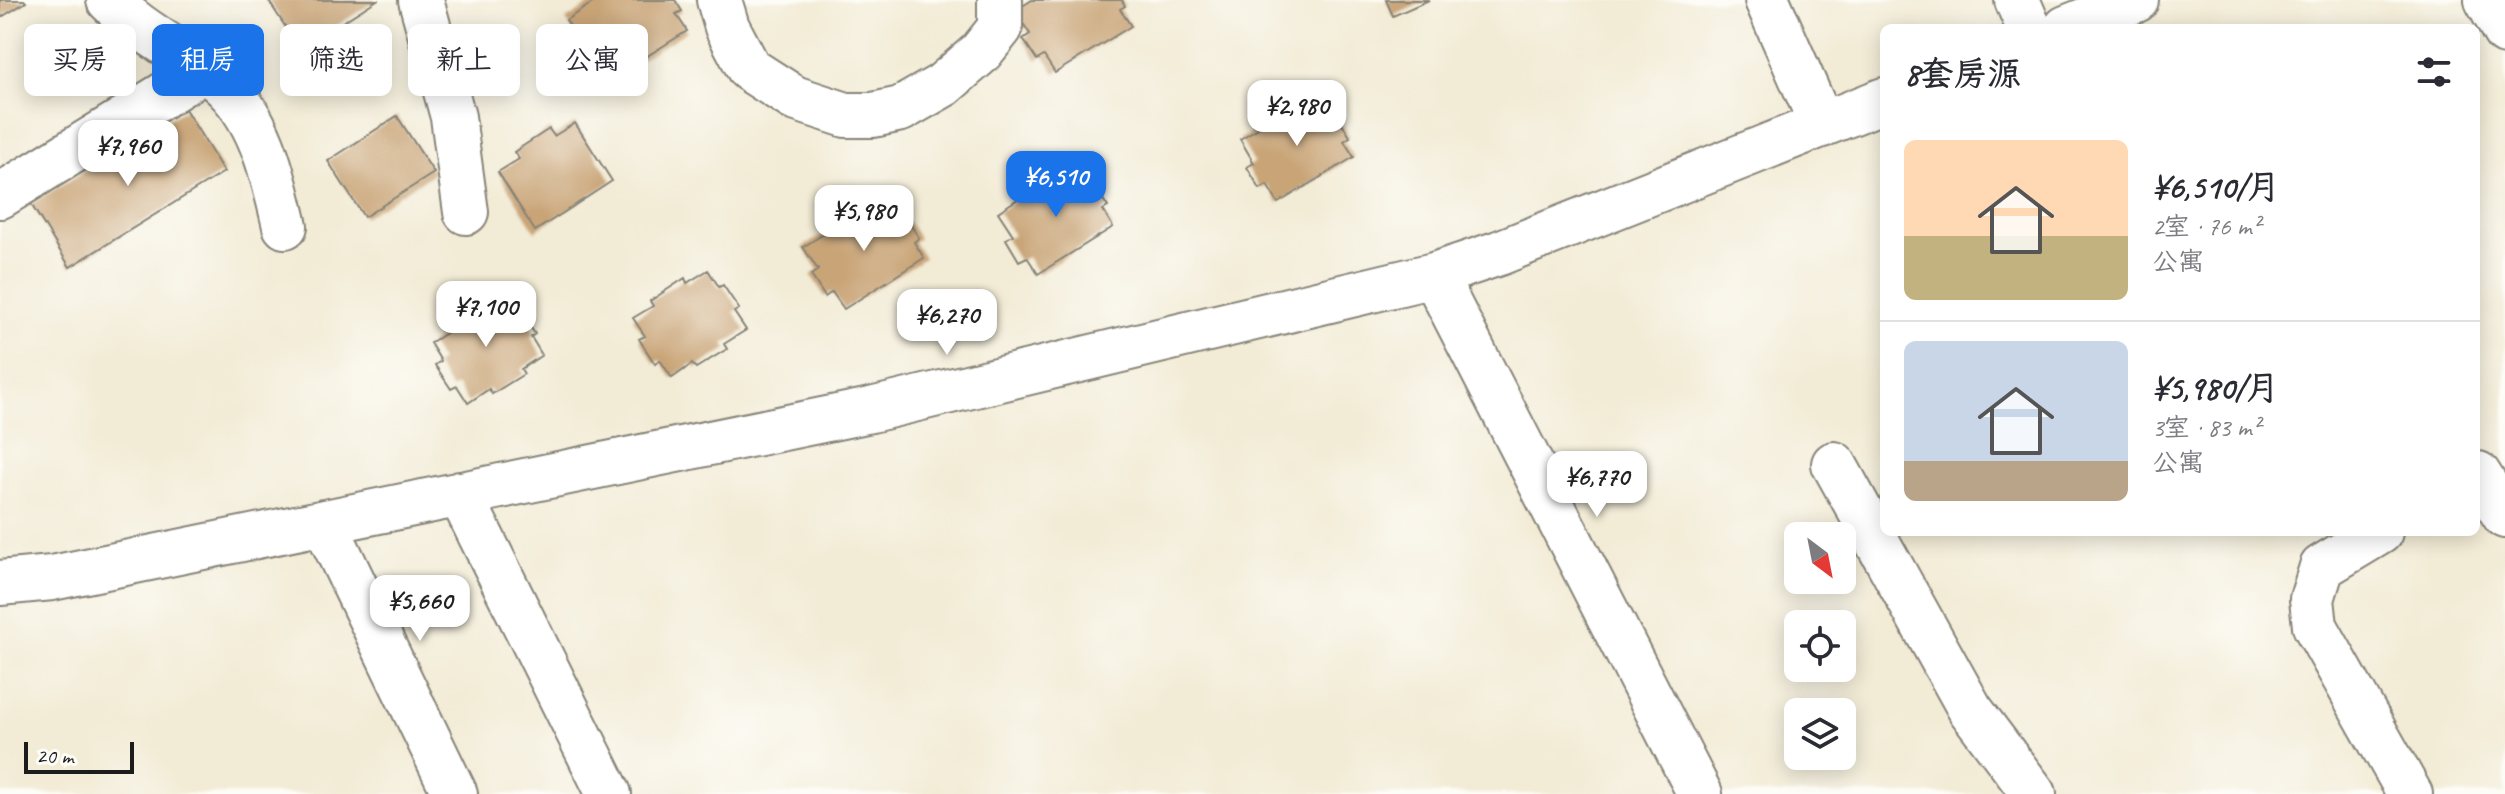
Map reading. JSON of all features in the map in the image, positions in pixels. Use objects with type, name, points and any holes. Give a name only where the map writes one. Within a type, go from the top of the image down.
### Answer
[{"type":"street","points":[[109,0],[152,34]]},
{"type":"street","points":[[421,0],[453,117],[466,212]]},
{"type":"street","points":[[719,0],[727,27],[749,69],[794,98],[846,115],[873,115],[901,109],[943,85],[980,53],[1000,28],[1000,0]]},
{"type":"street","points":[[1767,0],[1822,125]]},
{"type":"street","points":[[2017,0],[2027,24]]},
{"type":"street","points":[[2076,24],[2136,0]]},
{"type":"street","points":[[2487,0],[2505,32]]},
{"type":"street","points":[[0,196],[162,96]]},
{"type":"street","points":[[232,96],[248,115],[269,160],[285,226]]},
{"type":"street","points":[[0,583],[52,578],[871,410],[1434,275],[1499,253],[1880,102]]},
{"type":"street","points":[[1434,275],[1700,794]]},
{"type":"street","points":[[1834,464],[1970,709],[2034,794]]},
{"type":"street","points":[[2480,477],[2505,516]]},
{"type":"street","points":[[460,494],[609,794]]},
{"type":"street","points":[[324,522],[455,794]]},
{"type":"street","points":[[2373,536],[2322,567],[2312,599],[2315,626],[2410,794]]},
{"type":"building","points":[[0,0],[24,0],[26,2],[0,18]]},
{"type":"building","points":[[268,0],[377,0],[339,24],[284,24]]},
{"type":"building","points":[[597,0],[675,0],[682,11],[676,14],[687,31],[648,56],[648,24],[569,24],[566,20]]},
{"type":"building","points":[[1032,0],[1122,0],[1125,6],[1120,9],[1131,26],[1055,73],[1044,56],[1037,60],[1023,39],[1030,34],[1015,11]]},
{"type":"building","points":[[1386,0],[1429,0],[1393,16]]},
{"type":"building","points":[[1316,93],[1329,115],[1335,111],[1350,137],[1344,141],[1354,157],[1278,203],[1267,185],[1260,189],[1247,167],[1254,163],[1240,139]]},
{"type":"building","points":[[185,109],[224,172],[70,267],[31,204]]},
{"type":"building","points":[[397,116],[434,173],[364,217],[328,161]]},
{"type":"building","points":[[575,123],[612,181],[535,231],[498,172],[519,159],[514,152],[549,129],[554,136]]},
{"type":"building","points":[[1073,163],[1086,185],[1091,181],[1108,207],[1103,210],[1113,227],[1038,274],[1027,257],[1019,261],[1006,239],[1013,235],[998,212]]},
{"type":"building","points":[[884,196],[897,216],[903,213],[919,238],[914,242],[924,258],[844,309],[832,292],[825,297],[811,275],[818,270],[803,247]]},
{"type":"building","points":[[708,270],[719,287],[723,285],[739,309],[734,312],[746,330],[724,344],[727,349],[696,368],[692,364],[672,378],[660,360],[655,364],[639,339],[645,336],[633,318],[653,306],[650,301],[685,278],[687,283]]},
{"type":"building","points":[[504,295],[515,312],[519,310],[535,334],[531,337],[542,355],[521,369],[524,374],[492,394],[489,389],[468,403],[457,386],[451,389],[435,365],[441,361],[430,343],[449,331],[446,326],[481,304],[484,309]]}]
